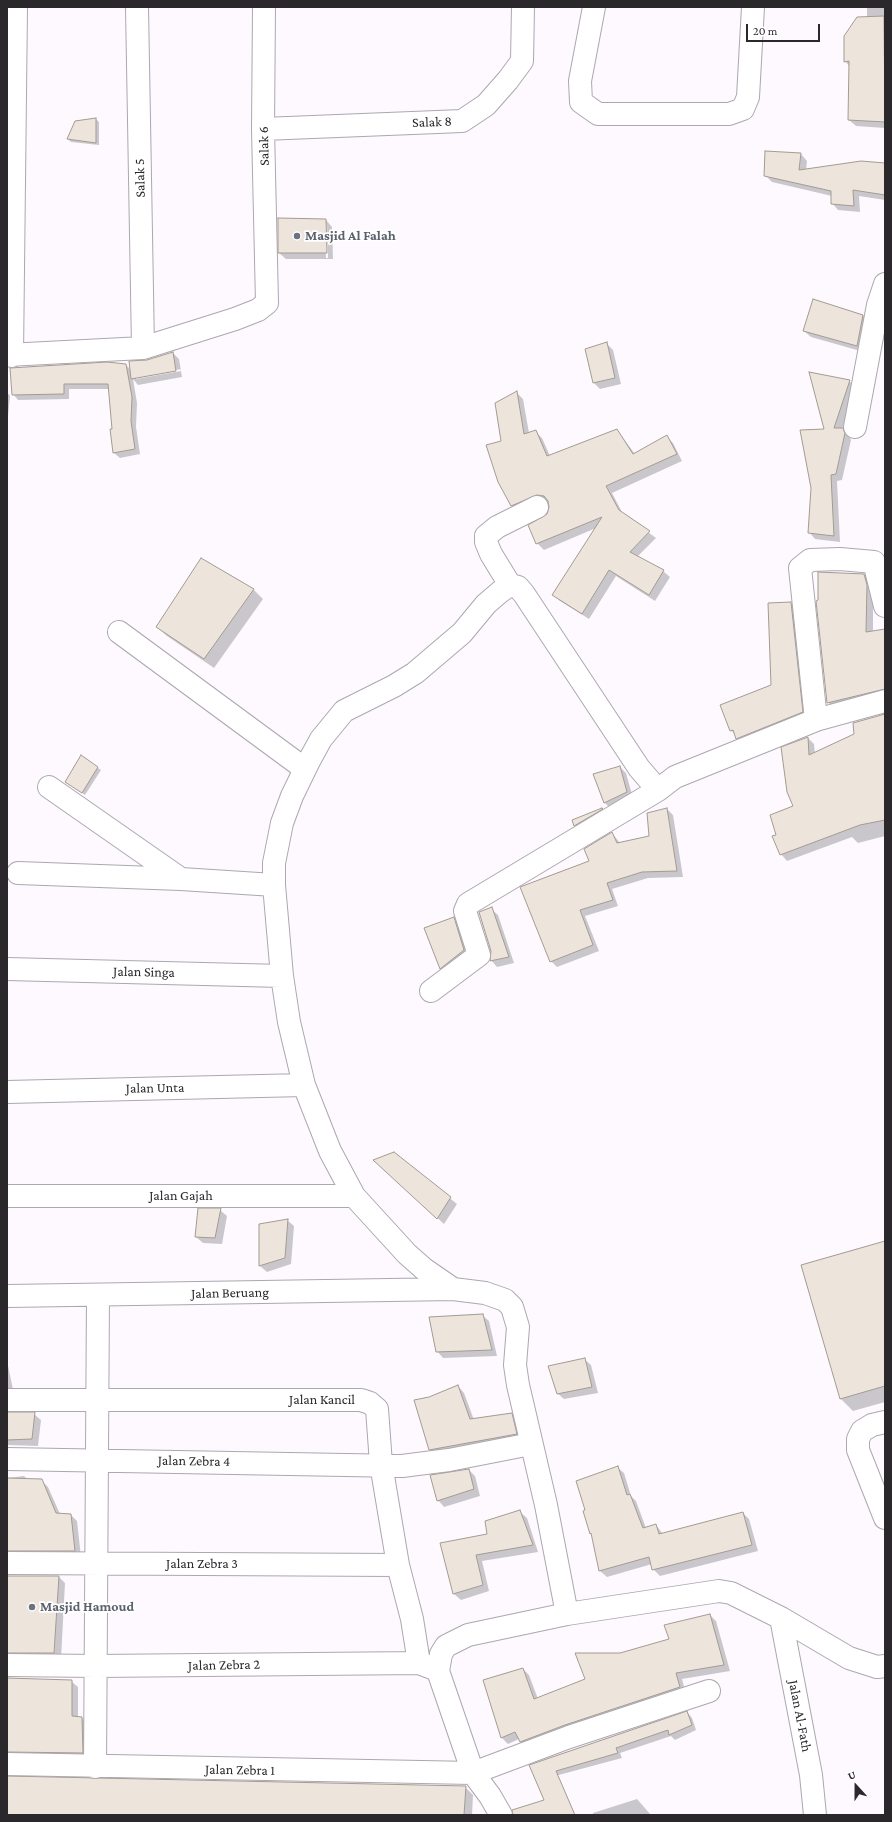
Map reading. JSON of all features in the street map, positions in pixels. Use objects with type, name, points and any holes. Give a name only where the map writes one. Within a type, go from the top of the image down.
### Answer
[{"type":"street","points":[[9,355],[16,7]]},
{"type":"street","name":"Salak 5","points":[[137,7],[143,348]]},
{"type":"street","name":"Salak 6","points":[[9,355],[143,348],[235,319],[258,310],[267,303],[268,285],[263,129],[264,7]]},
{"type":"street","name":"Salak 8","points":[[263,129],[462,121],[486,105],[522,61],[523,7]]},
{"type":"street","points":[[594,7],[580,81],[581,102],[598,114],[730,114],[743,110],[748,97],[753,7]]},
{"type":"street","points":[[855,427],[878,305],[885,284]]},
{"type":"street","points":[[537,507],[497,527],[486,536],[486,542],[491,554],[510,585],[518,587],[524,594],[639,768],[658,790]]},
{"type":"street","points":[[816,720],[800,568],[810,560],[840,558],[874,562],[885,606]]},
{"type":"street","points":[[453,1289],[424,1269],[407,1254],[354,1196],[330,1152],[304,1085],[289,1022],[282,976],[274,885],[274,863],[282,823],[305,769],[322,739],[344,711],[415,673],[462,633],[486,604],[510,585]]},
{"type":"street","points":[[119,632],[305,769]]},
{"type":"street","points":[[431,991],[479,955],[465,911],[468,904],[658,790],[675,777],[816,720],[885,701]]},
{"type":"street","points":[[49,787],[181,879]]},
{"type":"street","points":[[18,872],[181,879],[274,885]]},
{"type":"street","name":"Jalan Singa","points":[[7,969],[282,976]]},
{"type":"street","name":"Jalan Unta","points":[[7,1092],[304,1085]]},
{"type":"street","name":"Jalan Gajah","points":[[7,1196],[354,1196]]},
{"type":"street","name":"Jalan Beruang","points":[[7,1296],[453,1289],[498,1296],[512,1307],[518,1327],[515,1365],[518,1385],[546,1505],[567,1614]]},
{"type":"street","points":[[95,1767],[98,1295]]},
{"type":"street","name":"Jalan Kancil","points":[[7,1400],[361,1400],[370,1403],[377,1409],[381,1464],[398,1565],[412,1619],[419,1663]]},
{"type":"street","points":[[885,1422],[872,1425],[862,1431],[858,1439],[858,1450],[885,1518]]},
{"type":"street","name":"Jalan Zebra 4","points":[[7,1459],[381,1464],[402,1466],[427,1463],[531,1444]]},
{"type":"street","name":"Jalan Zebra 3","points":[[7,1563],[398,1565]]},
{"type":"street","points":[[501,1815],[490,1796],[473,1773],[438,1671],[441,1654],[446,1646],[468,1635],[567,1614],[719,1591],[731,1593],[781,1618],[849,1658],[877,1666],[885,1666]]},
{"type":"street","name":"Jalan Al-Fath","points":[[781,1618],[811,1775],[815,1815]]},
{"type":"street","name":"Jalan Zebra 2","points":[[7,1665],[96,1666],[419,1663],[438,1671]]},
{"type":"street","points":[[473,1773],[569,1736],[709,1691]]},
{"type":"street","name":"Jalan Zebra 1","points":[[7,1764],[95,1767],[473,1773]]},
{"type":"building","points":[[884,16],[885,122],[848,120],[849,61],[844,62],[844,36],[857,17]]},
{"type":"building","points":[[96,118],[96,143],[67,139],[75,121]]},
{"type":"building","points":[[765,151],[801,153],[799,170],[861,161],[885,163],[885,195],[853,190],[854,206],[831,204],[831,191],[764,176]]},
{"type":"building","name":"Masjid Al Falah","points":[[278,218],[326,219],[327,253],[278,253]]},
{"type":"building","points":[[813,299],[863,315],[857,346],[803,331]]},
{"type":"building","points":[[607,342],[615,378],[593,383],[585,349]]},
{"type":"building","points":[[173,352],[176,371],[131,379],[129,361],[147,360]]},
{"type":"building","points":[[107,362],[126,364],[132,397],[131,421],[135,449],[113,453],[110,429],[112,429],[108,384],[64,384],[64,394],[12,395],[10,368]]},
{"type":"building","points":[[809,372],[850,380],[834,428],[843,428],[845,433],[836,474],[831,475],[834,536],[808,533],[811,488],[800,430],[824,429]]},
{"type":"building","points":[[517,391],[524,434],[536,430],[547,456],[617,429],[633,454],[667,435],[677,454],[606,486],[619,510],[650,531],[630,552],[664,570],[649,595],[609,570],[582,614],[552,595],[602,517],[536,544],[528,525],[547,514],[549,507],[548,501],[544,496],[537,495],[511,506],[498,482],[486,445],[501,441],[495,403]]},
{"type":"building","points":[[201,558],[254,589],[204,659],[156,627]]},
{"type":"building","points":[[818,572],[864,574],[867,585],[866,632],[885,629],[885,689],[827,703],[816,601],[818,600]]},
{"type":"building","points":[[791,602],[803,712],[736,739],[733,730],[730,731],[720,705],[771,685],[768,603]]},
{"type":"building","points":[[885,714],[885,820],[860,825],[780,855],[772,836],[776,835],[770,815],[793,806],[787,792],[781,747],[808,737],[809,755],[854,734],[853,723]]},
{"type":"building","points":[[81,755],[98,767],[82,793],[65,782]]},
{"type":"building","points":[[620,766],[627,792],[604,803],[593,774]]},
{"type":"building","points":[[602,808],[603,809],[574,826],[572,820]]},
{"type":"building","points":[[667,808],[677,871],[642,872],[607,883],[613,900],[580,910],[593,945],[550,962],[520,887],[589,861],[584,849],[612,832],[617,843],[649,836],[647,813]]},
{"type":"building","points":[[492,907],[509,957],[490,961],[491,951],[479,912]]},
{"type":"building","points":[[454,917],[464,950],[440,969],[424,928]]},
{"type":"building","points":[[394,1152],[451,1197],[437,1219],[373,1160]]},
{"type":"building","points":[[198,1208],[221,1208],[215,1238],[195,1237]]},
{"type":"building","points":[[288,1219],[285,1258],[259,1266],[259,1224]]},
{"type":"building","points":[[885,1241],[885,1386],[840,1399],[801,1265]]},
{"type":"building","points":[[483,1314],[492,1350],[436,1352],[429,1317]]},
{"type":"building","points":[[585,1358],[592,1387],[557,1394],[548,1366]]},
{"type":"building","points":[[458,1385],[470,1419],[512,1413],[517,1434],[429,1450],[414,1400],[429,1397]]},
{"type":"building","points":[[7,1412],[35,1412],[32,1439],[7,1440]]},
{"type":"building","points":[[618,1466],[627,1495],[630,1494],[643,1528],[656,1524],[659,1534],[743,1512],[752,1545],[652,1570],[649,1557],[599,1571],[591,1533],[590,1534],[583,1511],[585,1510],[576,1481]]},
{"type":"building","points":[[469,1469],[474,1489],[437,1501],[430,1475]]},
{"type":"building","points":[[7,1478],[42,1479],[56,1513],[71,1514],[75,1551],[7,1551]]},
{"type":"building","points":[[520,1510],[533,1545],[476,1555],[483,1585],[453,1594],[440,1543],[487,1534],[485,1521]]},
{"type":"building","name":"Masjid Hamoud","points":[[7,1576],[59,1576],[54,1653],[7,1653]]},
{"type":"building","points":[[710,1614],[724,1665],[676,1673],[680,1687],[565,1725],[520,1742],[515,1732],[501,1738],[483,1680],[523,1668],[534,1699],[585,1679],[575,1653],[620,1653],[669,1639],[664,1625]]},
{"type":"building","points":[[7,1678],[72,1680],[72,1716],[82,1717],[83,1753],[7,1752]]},
{"type":"building","points":[[687,1711],[692,1725],[669,1735],[668,1730],[616,1748],[618,1753],[556,1771],[575,1815],[513,1815],[512,1810],[544,1800],[529,1765]]},
{"type":"building","points":[[7,1776],[466,1786],[464,1815],[7,1815]]},
{"type":"place","name":"Masjid Al Falah","points":[[297,236]]},
{"type":"place","name":"Masjid Hamoud","points":[[32,1607]]}]
